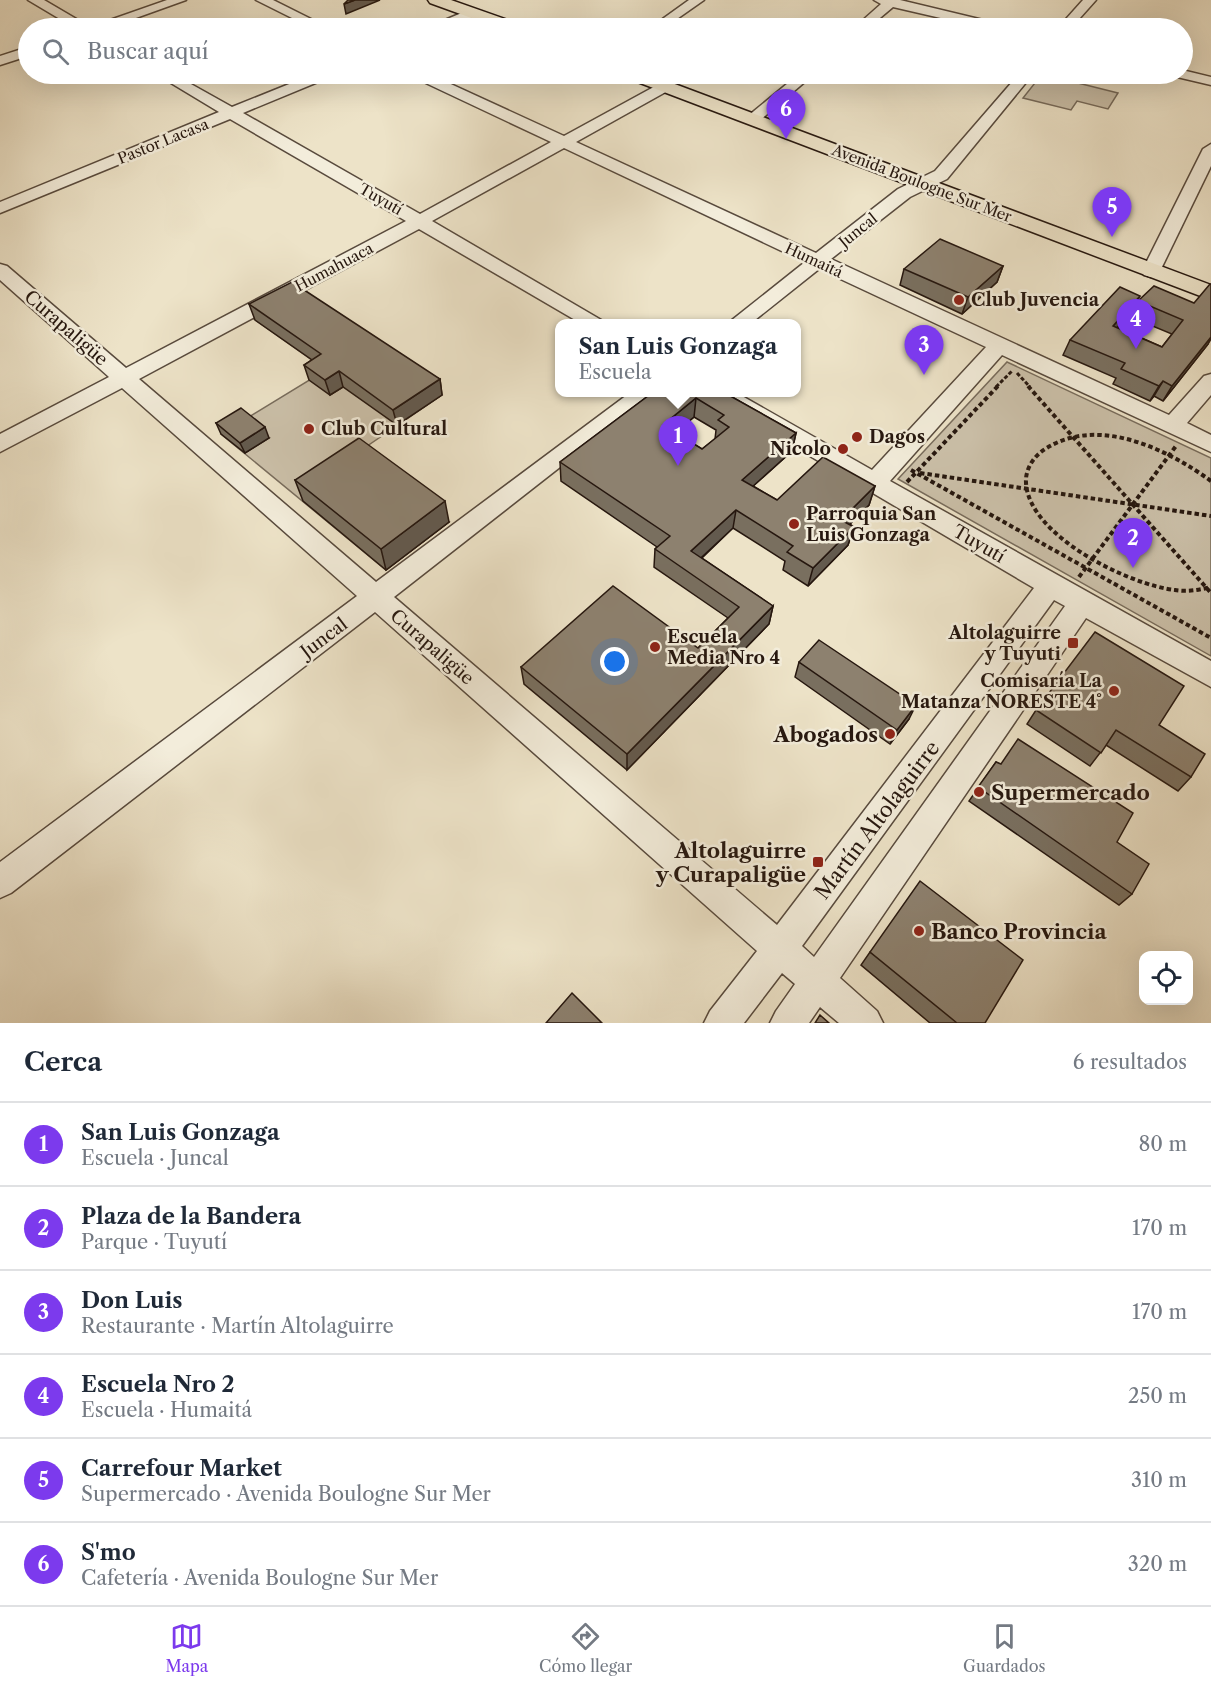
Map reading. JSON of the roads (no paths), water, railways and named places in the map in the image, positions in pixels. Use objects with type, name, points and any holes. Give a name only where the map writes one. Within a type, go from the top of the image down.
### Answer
[{"type":"main road","points":[[456,5],[488,18]]},
{"type":"main road","name":"Avenida Boulogne Sur Mer","points":[[660,84],[1211,293]]},
{"type":"street","points":[[34,0],[66,18]]},
{"type":"street","points":[[126,18],[180,0]]},
{"type":"street","points":[[262,0],[301,18]]},
{"type":"street","points":[[671,18],[698,0]]},
{"type":"street","points":[[1073,18],[1090,0]]},
{"type":"street","points":[[870,18],[888,1],[958,18]]},
{"type":"street","points":[[443,18],[456,5]]},
{"type":"street","points":[[0,61],[18,55]]},
{"type":"street","points":[[1193,77],[1211,81]]},
{"type":"street","name":"Tuyutí","points":[[181,84],[589,319]]},
{"type":"street","name":"Pastor Lacasa","points":[[0,208],[301,84]]},
{"type":"street","name":"Humaitá","points":[[440,84],[999,346],[1021,364],[1197,435]]},
{"type":"street","points":[[753,119],[795,84]]},
{"type":"street","name":"Juncal","points":[[744,319],[904,193],[941,175],[1018,84]]},
{"type":"street","name":"Humahuaca","points":[[0,444],[420,221],[666,86]]},
{"type":"street","points":[[1151,271],[1211,148]]},
{"type":"street","name":"Curapaligüe","points":[[0,270],[778,950],[865,1023]]},
{"type":"street","points":[[884,489],[895,460],[999,346]]},
{"type":"street","points":[[1197,435],[1211,381]]},
{"type":"street","name":"Juncal","points":[[0,882],[641,397]]},
{"type":"street","name":"Tuyutí","points":[[725,397],[1211,675]]},
{"type":"street","points":[[788,1023],[818,982],[1066,594]]},
{"type":"street","name":"Martín Altolaguirre","points":[[722,1023],[836,876],[1066,594]]},
{"type":"place","name":"S'mo","points":[[786,139]]},
{"type":"place","name":"Carrefour Market","points":[[1112,237]]},
{"type":"place","name":"Club Juvencia","points":[[959,300]]},
{"type":"place","name":"Escuela Nro 2","points":[[1136,349]]},
{"type":"place","name":"Don Luis","points":[[924,375]]},
{"type":"place","name":"Club Cultural","points":[[309,429]]},
{"type":"place","name":"Dagos","points":[[857,437]]},
{"type":"place","name":"Nicolo","points":[[843,449]]},
{"type":"place","name":"San Luis Gonzaga","points":[[678,466]]},
{"type":"place","name":"Parroquia San Luis Gonzaga","points":[[794,524]]},
{"type":"place","name":"Plaza de la Bandera","points":[[1133,568]]},
{"type":"place","name":"Altolaguirre y Tuyuti","points":[[1073,643]]},
{"type":"place","name":"Escuela Media Nro 4","points":[[655,647]]},
{"type":"place","name":"Comisaría La Matanza NORESTE 4°","points":[[1114,691]]},
{"type":"place","name":"Abogados","points":[[890,734]]},
{"type":"place","name":"Supermercado","points":[[979,792]]},
{"type":"place","name":"Altolaguirre y Curapaligüe","points":[[818,862]]},
{"type":"place","name":"Banco Provincia","points":[[919,931]]}]
